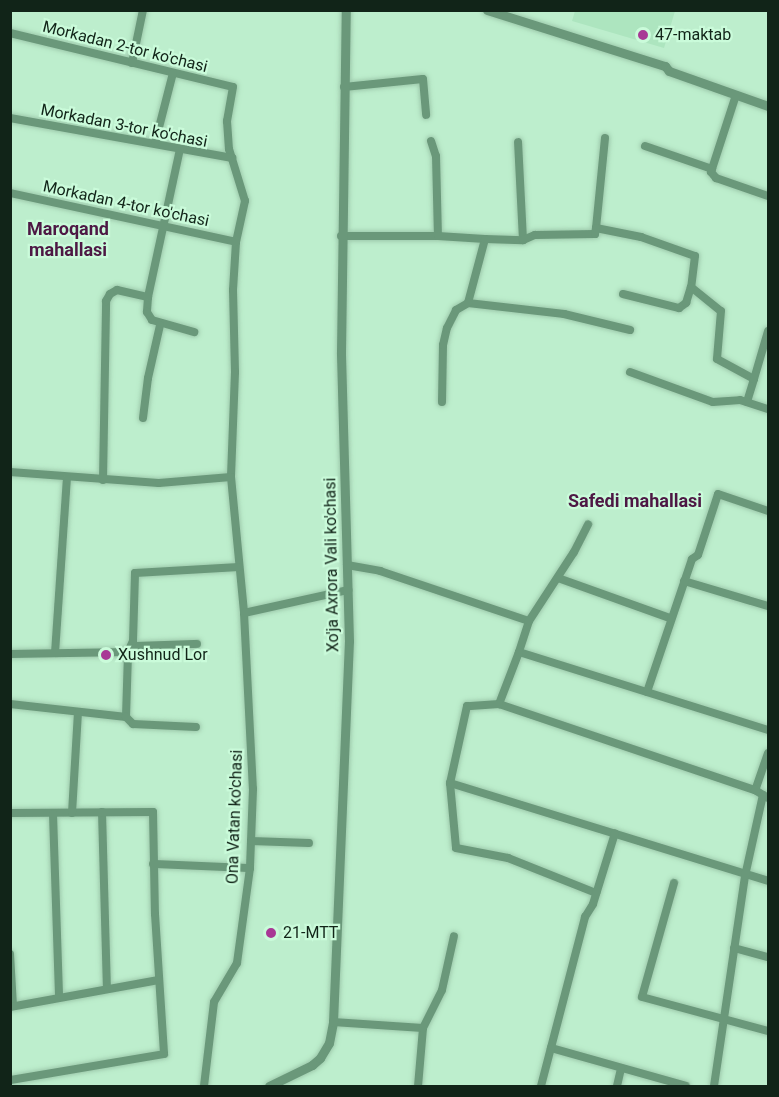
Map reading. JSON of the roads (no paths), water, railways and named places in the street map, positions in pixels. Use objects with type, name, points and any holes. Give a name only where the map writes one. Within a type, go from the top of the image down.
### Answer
[{"type":"street","points":[[132,63],[143,10]]},
{"type":"street","name":"Xo'ja Axrora Vali ko'chasi","points":[[269,1086],[312,1065],[320,1058],[329,1043],[333,1022],[349,658],[341,352],[346,10]]},
{"type":"street","points":[[487,10],[665,66],[669,71],[768,106]]},
{"type":"street","name":"Morkadan 2-tor ko'chasi","points":[[10,33],[233,87]]},
{"type":"street","points":[[155,143],[173,73]]},
{"type":"street","points":[[344,87],[423,79],[426,115]]},
{"type":"street","name":"Ona Vatan ko'chasi","points":[[204,1086],[214,1002],[237,963],[250,868],[253,789],[244,614],[231,477],[235,372],[231,314],[237,242],[245,201],[232,158],[227,121],[233,87]]},
{"type":"street","points":[[736,95],[711,169],[713,176],[768,196]]},
{"type":"street","name":"Morkadan 3-tor ko'chasi","points":[[10,118],[232,158]]},
{"type":"street","points":[[341,236],[438,236],[523,240],[535,235],[595,234],[606,138]]},
{"type":"street","points":[[431,141],[436,156],[438,236]]},
{"type":"street","points":[[518,142],[523,240]]},
{"type":"street","points":[[645,146],[711,169]]},
{"type":"street","points":[[180,149],[148,297],[147,312],[152,320],[160,325],[194,333]]},
{"type":"street","name":"Morkadan 4-tor ko'chasi","points":[[10,193],[237,242]]},
{"type":"street","points":[[596,228],[640,237],[693,254],[695,259],[686,303],[679,308],[622,294]]},
{"type":"street","points":[[468,303],[485,239]]},
{"type":"street","points":[[691,287],[721,311],[719,362],[754,379]]},
{"type":"street","points":[[103,480],[106,301],[110,294],[117,290],[148,297]]},
{"type":"street","points":[[442,402],[442,345],[456,310],[468,303],[564,314],[630,330]]},
{"type":"street","points":[[143,418],[148,378],[160,325]]},
{"type":"street","points":[[747,402],[768,330]]},
{"type":"street","points":[[630,372],[713,402],[747,402],[768,409]]},
{"type":"street","points":[[10,472],[159,483],[231,477]]},
{"type":"street","points":[[55,653],[67,477]]},
{"type":"street","points":[[647,692],[670,618],[692,559],[698,555],[718,494],[768,511]]},
{"type":"street","points":[[499,704],[529,621],[558,578],[588,524]]},
{"type":"street","points":[[347,565],[380,571],[529,621]]},
{"type":"street","points":[[126,717],[134,578],[138,571],[239,567]]},
{"type":"street","points":[[558,578],[670,618]]},
{"type":"street","points":[[684,581],[768,606]]},
{"type":"street","points":[[244,614],[348,590]]},
{"type":"street","points":[[10,654],[197,644]]},
{"type":"street","points":[[519,651],[768,730]]},
{"type":"street","points":[[10,704],[126,717],[133,724],[196,727]]},
{"type":"street","points":[[596,893],[508,858],[456,848],[450,783],[467,706],[499,704],[755,790],[766,796],[745,876],[714,1086]]},
{"type":"street","points":[[72,813],[78,712]]},
{"type":"street","points":[[755,790],[768,753]]},
{"type":"street","points":[[450,783],[768,882]]},
{"type":"street","points":[[102,812],[107,988]]},
{"type":"street","points":[[10,813],[153,812],[153,864],[164,1054],[10,1080]]},
{"type":"street","points":[[53,814],[60,997]]},
{"type":"street","points":[[541,1086],[585,916],[596,893],[615,833]]},
{"type":"street","points":[[251,841],[309,843]]},
{"type":"street","points":[[153,864],[250,868]]},
{"type":"street","points":[[674,884],[642,997],[768,1031]]},
{"type":"street","points":[[418,1086],[423,1028],[442,990],[454,936]]},
{"type":"street","points":[[734,948],[768,957]]},
{"type":"street","points":[[10,954],[11,1007],[159,980]]},
{"type":"street","points":[[333,1022],[423,1028]]},
{"type":"street","points":[[551,1048],[686,1086]]},
{"type":"street","points":[[617,1086],[621,1068]]},
{"type":"place","name":"47-maktab","points":[[643,35]]},
{"type":"place","name":"Xushnud Lor","points":[[106,655]]},
{"type":"place","name":"21-MTT","points":[[271,933]]},
{"type":"district","name":"Maroqand mahallasi","points":[[68,240]]},
{"type":"district","name":"Safedi mahallasi","points":[[635,501]]}]
